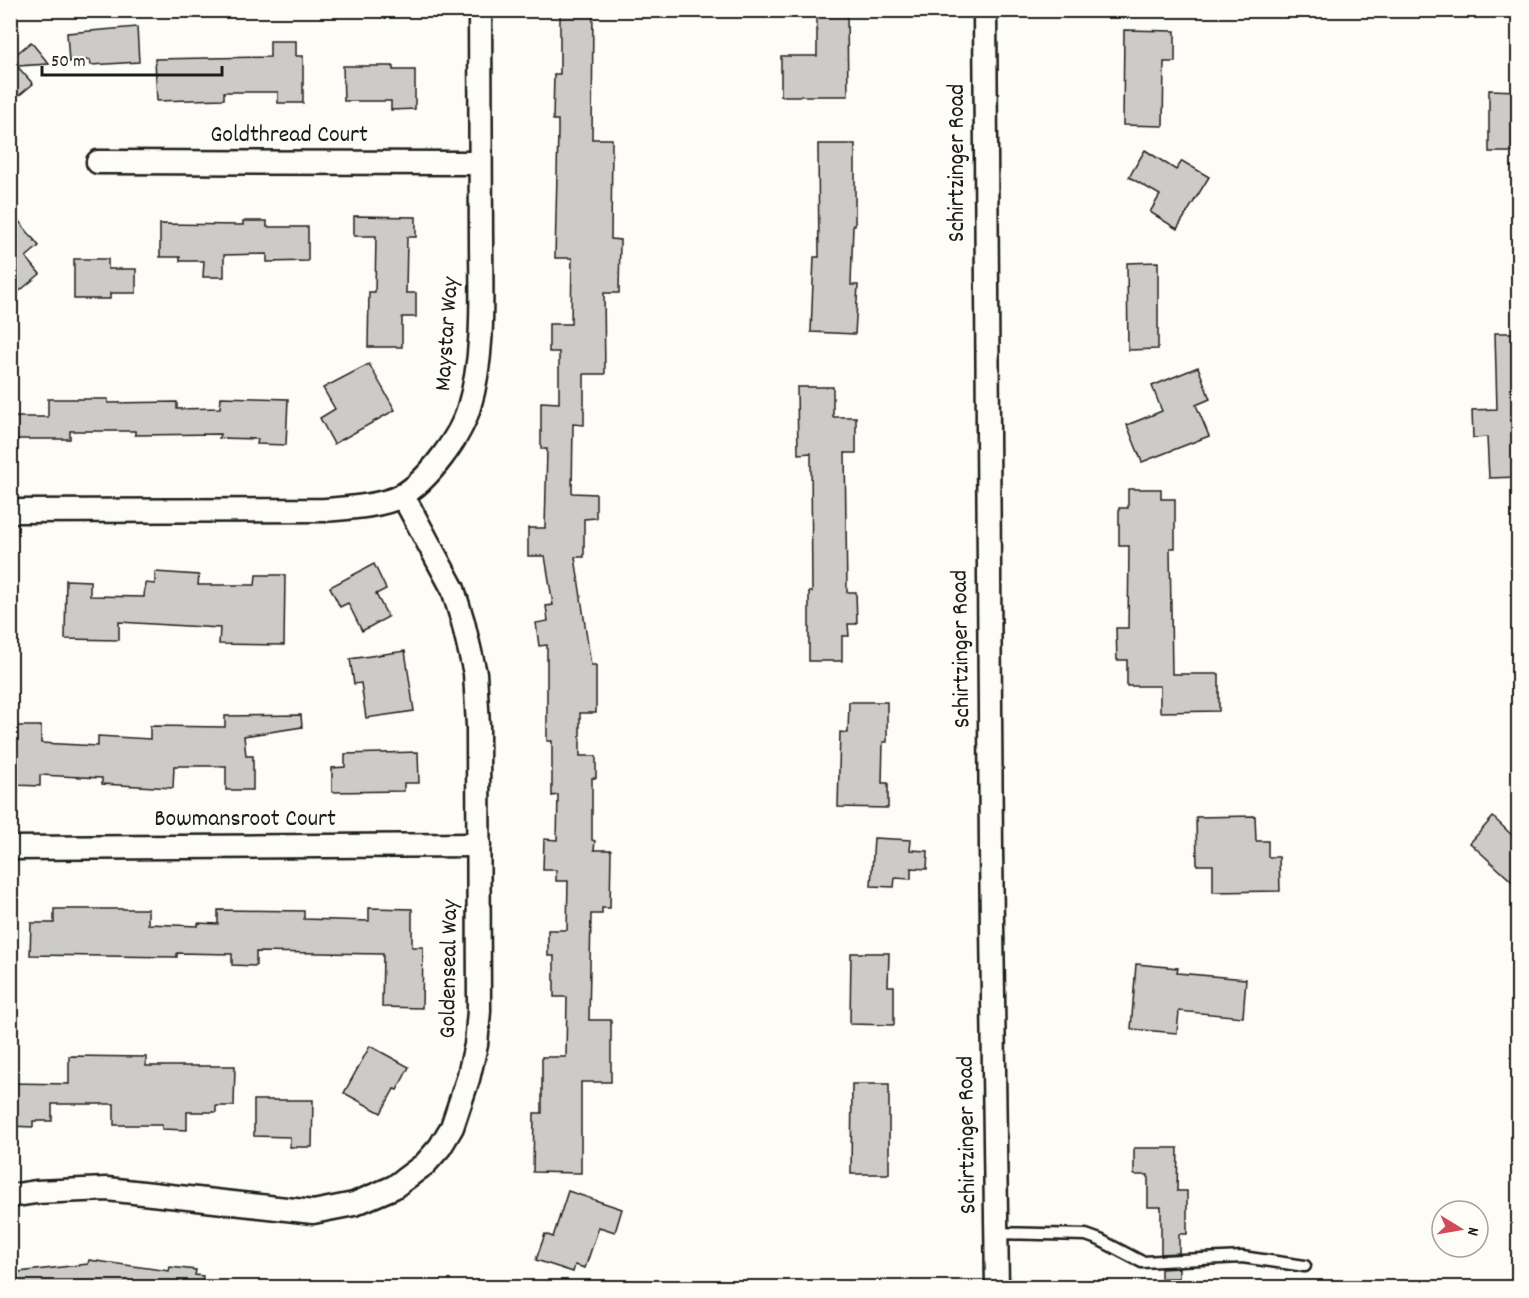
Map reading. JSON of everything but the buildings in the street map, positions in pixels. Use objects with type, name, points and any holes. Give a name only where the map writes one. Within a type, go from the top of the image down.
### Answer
[{"type":"street","name":"Maystar Way","points":[[10,511],[325,510],[368,505],[401,496],[428,473],[453,443],[469,409],[476,379],[480,272],[480,10]]},
{"type":"street","name":"Schirtzinger Road","points":[[985,10],[987,491],[997,1287]]},
{"type":"street","name":"Goldthread Court","points":[[98,162],[480,163]]},
{"type":"street","name":"Goldenseal Way","points":[[10,1196],[36,1192],[107,1189],[313,1212],[354,1204],[394,1187],[425,1164],[440,1147],[452,1127],[477,1046],[479,1011],[476,673],[464,622],[453,590],[401,496]]},
{"type":"street","name":"Bowmansroot Court","points":[[10,848],[479,845]]},
{"type":"lane","points":[[996,1233],[1086,1235],[1142,1262],[1242,1257],[1305,1266]]}]
